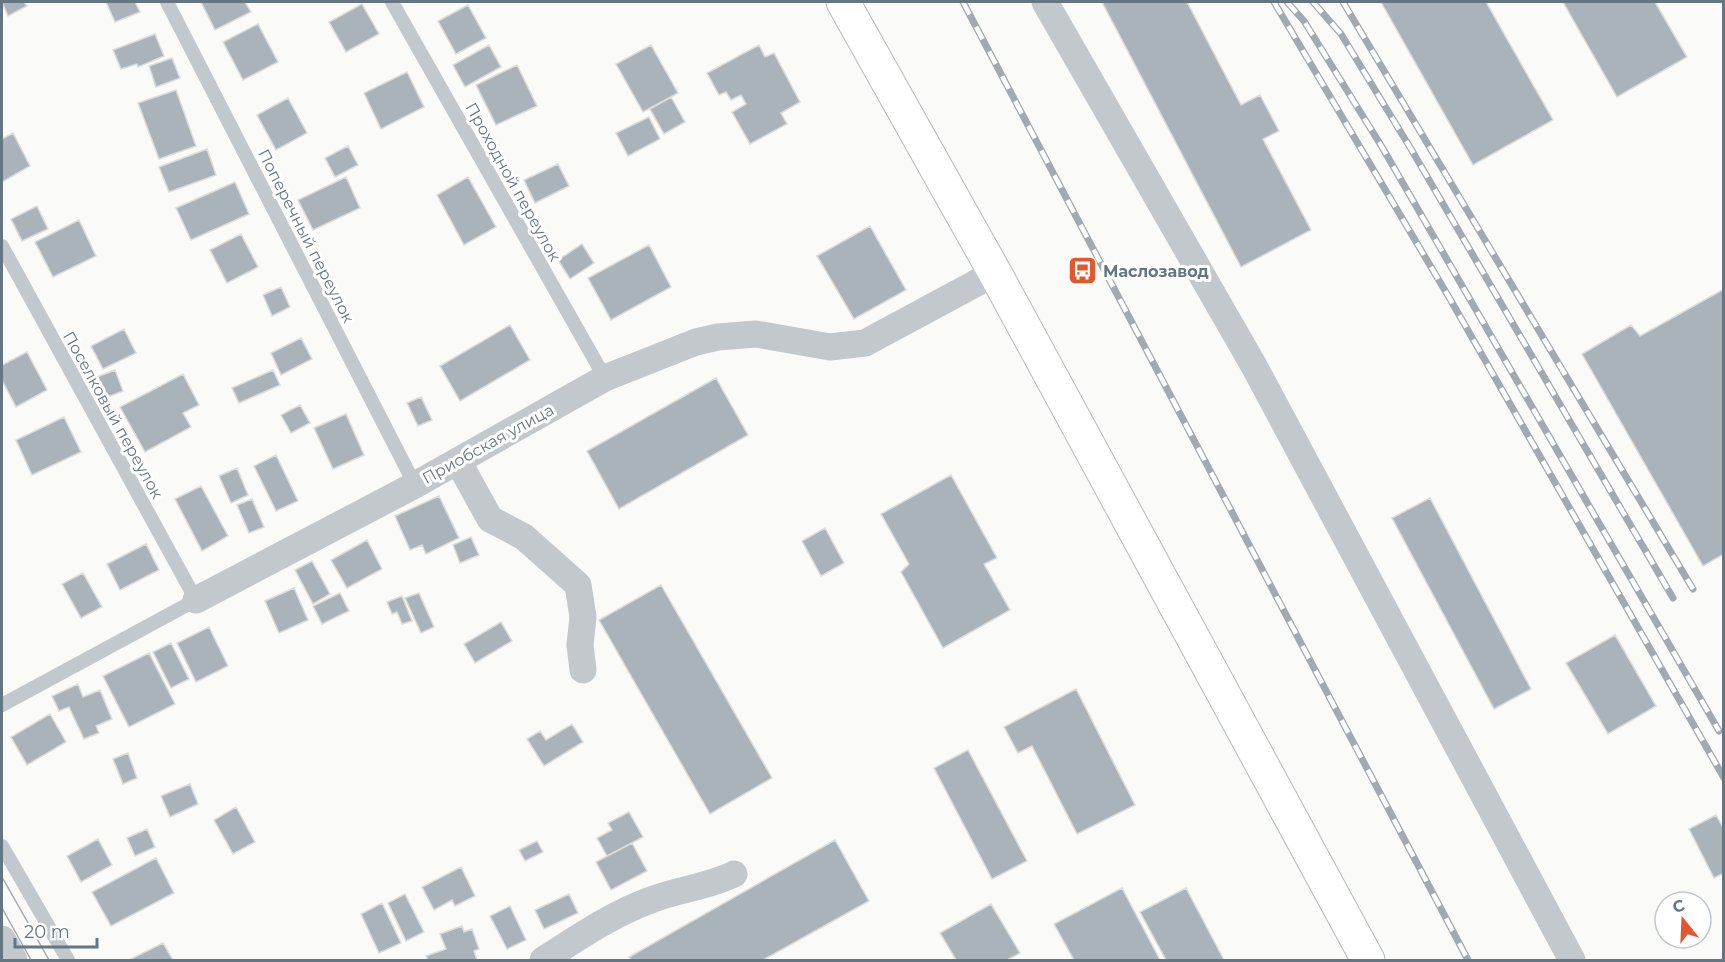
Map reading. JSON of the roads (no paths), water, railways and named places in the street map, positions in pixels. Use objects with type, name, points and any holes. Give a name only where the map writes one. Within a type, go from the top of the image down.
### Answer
[{"type":"main road","points":[[843,2],[995,273],[1368,960]]},
{"type":"street","points":[[1046,2],[1254,366],[1572,960]]},
{"type":"street","name":"Приобская улица","points":[[196,600],[414,485],[605,378],[696,342],[718,337],[756,334],[830,347],[865,343],[995,273]]},
{"type":"street","points":[[458,461],[490,519],[524,537],[578,585],[583,617],[580,645],[583,670]]},
{"type":"street","points":[[543,960],[617,913],[671,893],[719,882],[734,874]]},
{"type":"street","points":[[2,939],[14,960]]},
{"type":"lane","name":"Поперечный переулок","points":[[167,2],[414,485]]},
{"type":"lane","name":"Проходной переулок","points":[[392,2],[605,378]]},
{"type":"lane","name":"Поселковый переулок","points":[[2,246],[196,600]]},
{"type":"lane","name":"Приобская улица","points":[[2,705],[196,600]]},
{"type":"lane","points":[[2,846],[68,960]]},
{"type":"tram line","points":[[2,877],[49,960]]},
{"type":"tram line","points":[[2,908],[31,960]]},
{"type":"railway","points":[[963,2],[1468,960]]},
{"type":"railway","points":[[1274,2],[1450,299],[1724,778]]},
{"type":"railway","points":[[1287,2],[1304,21],[1382,147],[1719,731]]},
{"type":"railway","points":[[1313,2],[1341,34],[1411,149],[1673,598]]},
{"type":"railway","points":[[1343,2],[1693,589]]},
{"type":"place","name":"Маслозавод","points":[[1082,271]]}]
